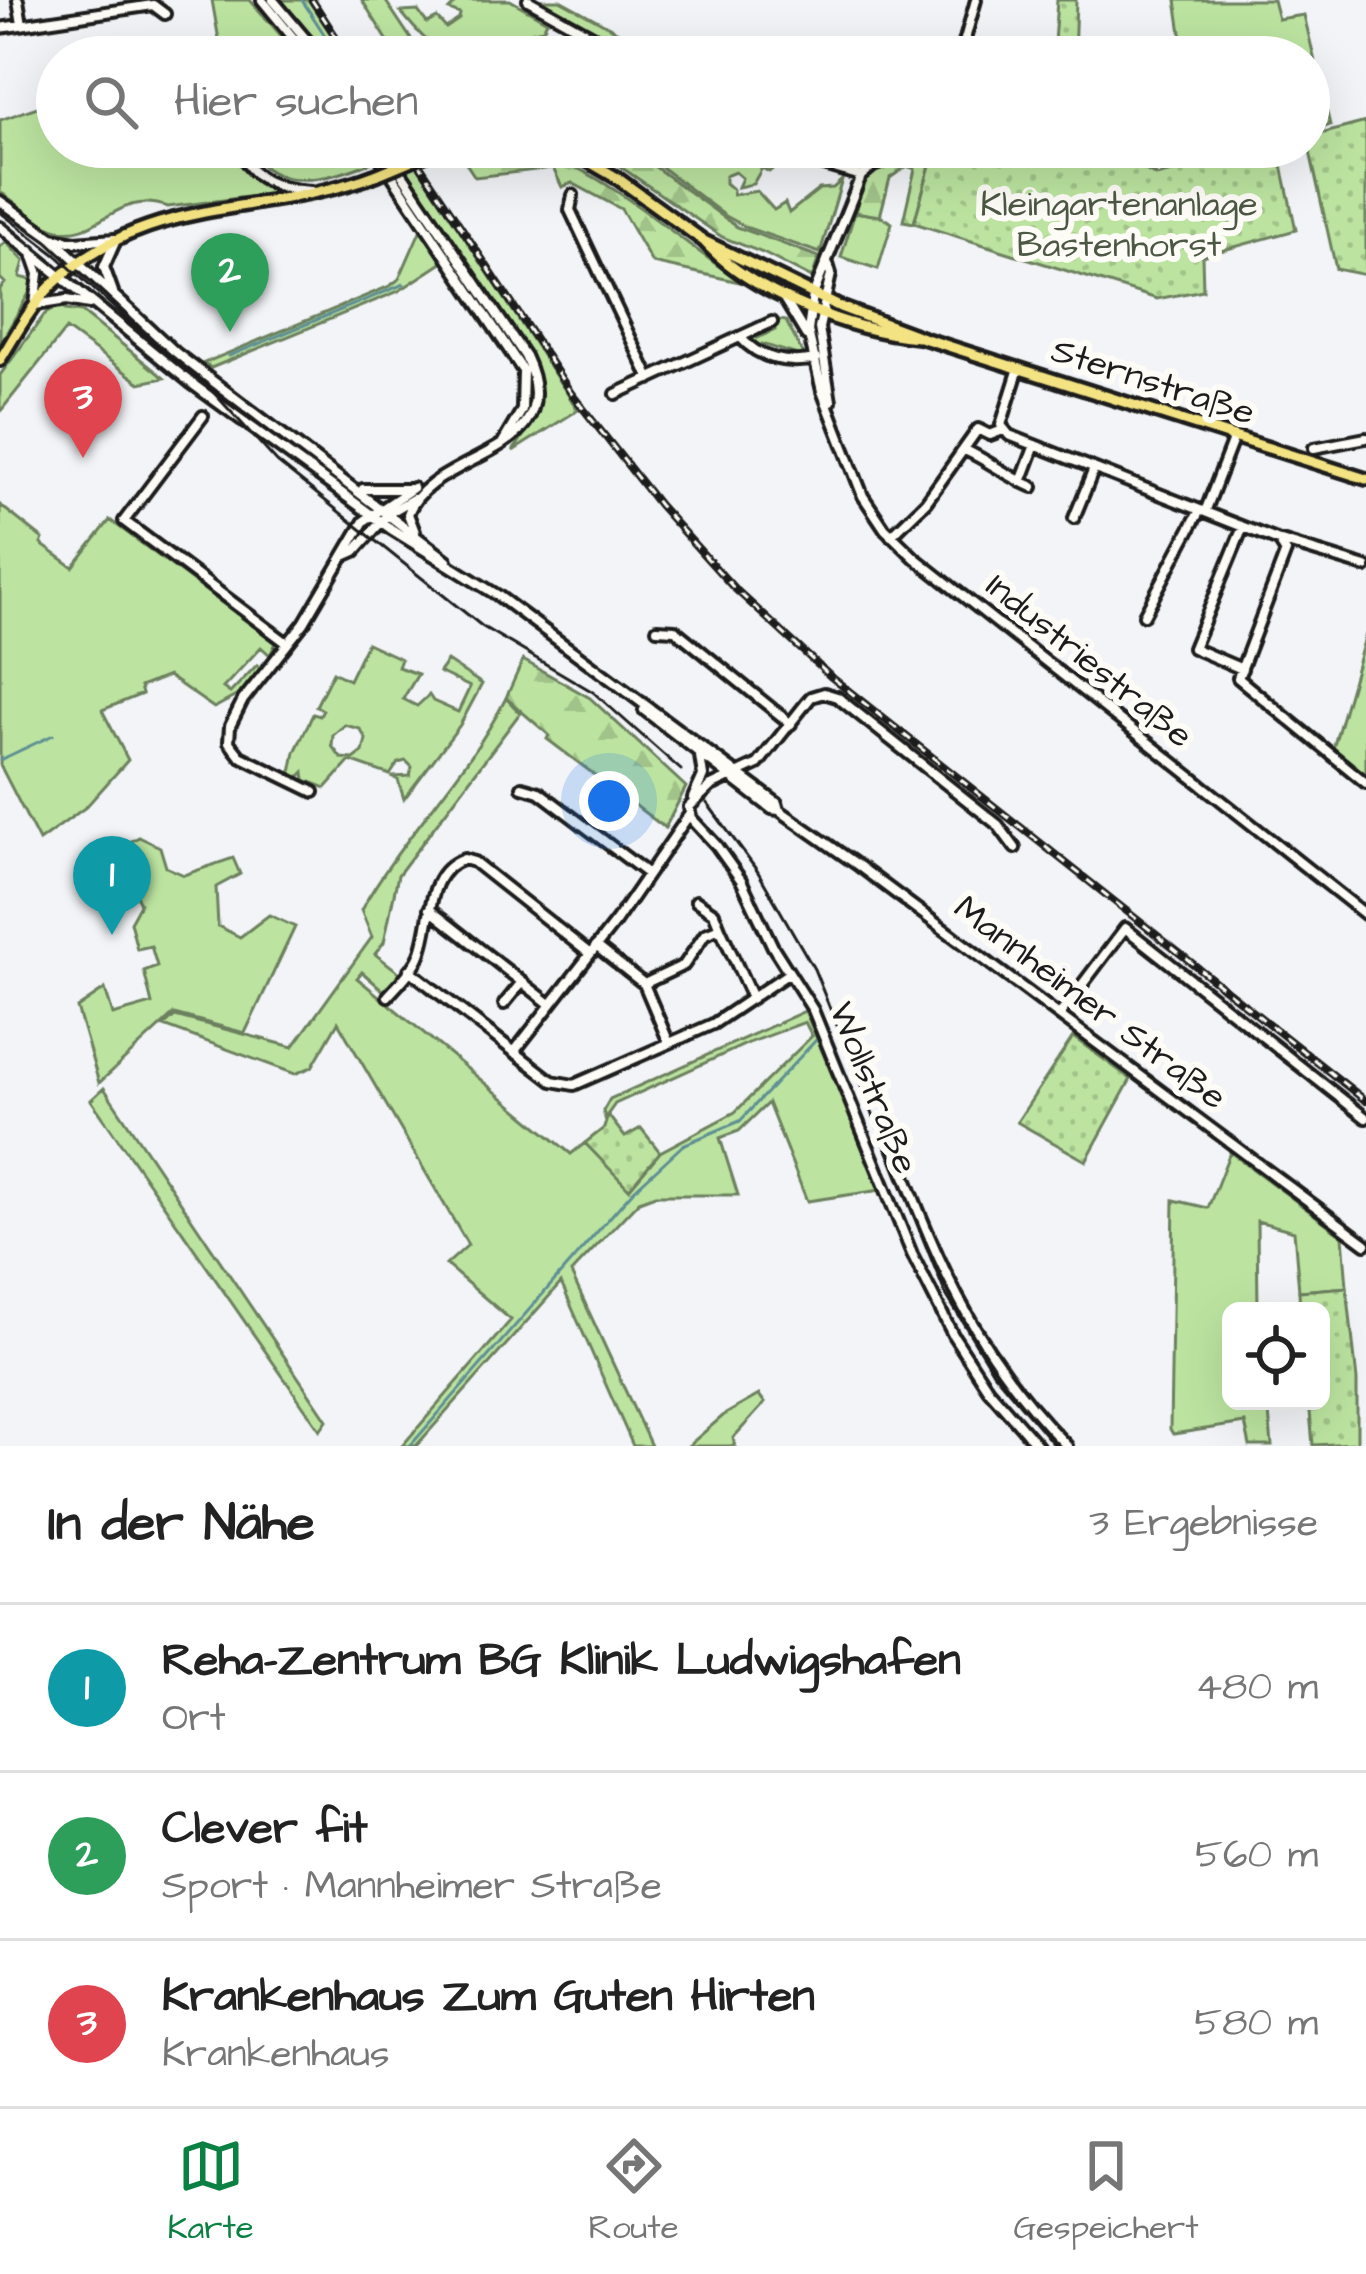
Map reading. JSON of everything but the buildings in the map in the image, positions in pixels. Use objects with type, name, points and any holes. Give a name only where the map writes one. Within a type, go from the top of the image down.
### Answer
[{"type":"main road","points":[[0,360],[34,305],[61,277],[117,239],[176,215],[319,192],[393,168]]},
{"type":"main road","name":"Sternstraße","points":[[600,168],[704,241],[818,297],[923,338],[1366,479]]},
{"type":"main road","name":"Sternstraße","points":[[704,241],[716,254],[821,313],[881,332],[923,338]]},
{"type":"street","points":[[19,0],[22,24]]},
{"type":"street","points":[[262,0],[292,36]]},
{"type":"street","points":[[274,0],[304,36]]},
{"type":"street","points":[[528,0],[592,36]]},
{"type":"street","points":[[966,36],[976,0]]},
{"type":"street","points":[[0,28],[153,4],[165,14]]},
{"type":"street","points":[[291,21],[296,36]]},
{"type":"street","points":[[251,168],[283,188],[319,192]]},
{"type":"street","points":[[390,168],[419,205]]},
{"type":"street","points":[[314,792],[240,756],[230,742],[230,726],[243,700],[287,644],[346,555],[347,544],[385,510],[502,443],[512,442],[531,405],[532,378],[524,356],[397,168]]},
{"type":"street","points":[[815,168],[861,176]]},
{"type":"street","points":[[818,297],[831,274],[828,264],[861,176],[871,168]]},
{"type":"street","points":[[573,195],[570,210],[650,379]]},
{"type":"street","name":"Mannheimer Straße","points":[[0,201],[51,237],[176,353],[416,533],[431,550]]},
{"type":"street","name":"Mannheimer Straße","points":[[0,227],[91,304],[376,518],[431,550],[624,690],[772,809],[1060,1014],[1366,1244]]},
{"type":"street","points":[[51,237],[75,242],[117,239],[104,274],[124,309]]},
{"type":"street","points":[[31,250],[39,274],[34,305],[67,300],[91,304]]},
{"type":"street","points":[[780,292],[810,342]]},
{"type":"street","name":"Industriestraße","points":[[818,297],[809,307],[810,342],[863,496],[891,536],[1366,915]]},
{"type":"street","name":"Industriestraße","points":[[818,297],[818,358]]},
{"type":"street","points":[[616,394],[772,322]]},
{"type":"street","points":[[740,337],[757,352],[781,361],[818,358]]},
{"type":"street","points":[[1003,430],[1019,368]]},
{"type":"street","points":[[203,416],[124,521],[287,644]]},
{"type":"street","points":[[891,536],[926,502],[978,429],[990,435],[1003,430],[1281,544],[1366,567]]},
{"type":"street","points":[[1144,615],[1202,511],[1234,436]]},
{"type":"street","points":[[1314,448],[1366,438]]},
{"type":"street","points":[[1021,482],[1035,445]]},
{"type":"street","points":[[965,450],[991,462],[997,472],[1033,487]]},
{"type":"street","points":[[1074,518],[1094,469]]},
{"type":"street","points":[[356,487],[416,492]]},
{"type":"street","points":[[416,492],[409,514],[416,533]]},
{"type":"street","points":[[1243,527],[1193,648],[1240,674],[1366,783]]},
{"type":"street","points":[[1240,674],[1286,552],[1281,544]]},
{"type":"street","points":[[657,629],[676,630],[791,724]]},
{"type":"street","name":"Mannheimer Straße","points":[[624,690],[700,754],[759,789],[779,810]]},
{"type":"street","points":[[514,1052],[648,874],[702,791],[758,764],[811,697],[824,693],[837,697],[998,825],[1015,848]]},
{"type":"street","points":[[689,811],[703,776],[700,754]]},
{"type":"street","points":[[758,764],[759,789]]},
{"type":"street","points":[[522,787],[539,792],[648,874]]},
{"type":"street","name":"Wollstraße","points":[[689,811],[729,862],[813,1010],[930,1294],[988,1389],[1038,1446]]},
{"type":"street","points":[[388,996],[419,957],[440,880],[464,859],[644,984],[669,1043]]},
{"type":"street","points":[[696,901],[714,914],[752,998]]},
{"type":"street","points":[[429,909],[550,1004]]},
{"type":"street","points":[[644,984],[684,965],[705,934],[720,928]]},
{"type":"street","points":[[1060,1014],[1125,928],[1366,1118]]},
{"type":"street","points":[[409,970],[552,1081],[574,1085],[713,1024],[789,973]]},
{"type":"street","points":[[504,1004],[521,982]]},
{"type":"street","points":[[887,1128],[942,1270],[968,1321],[1006,1377],[1066,1446]]},
{"type":"green space","points":[[212,0],[250,0],[281,36],[218,36]]},
{"type":"green space","points":[[279,0],[308,0],[332,36],[308,36]]},
{"type":"green space","points":[[362,0],[385,0],[409,36],[385,36]]},
{"type":"green space","points":[[459,0],[510,0],[547,21],[543,29],[524,36],[422,36],[401,12],[418,11],[427,23],[437,18],[446,28],[460,14],[449,10]]},
{"type":"green space","points":[[540,0],[560,0],[626,36],[606,36]]},
{"type":"green space","points":[[1057,0],[1076,0],[1075,36],[1054,36]]},
{"type":"green space","points":[[1176,0],[1273,0],[1278,19],[1304,15],[1309,36],[1181,36]]},
{"type":"green space","points":[[36,107],[36,168],[243,168],[263,186],[280,193],[168,207],[135,204],[84,228],[58,230],[0,192],[0,120]]},
{"type":"green space","name":"Kleingartenanlage Bastenhorst","points":[[1366,122],[1366,275],[1336,269],[1314,168],[1330,168],[1330,131]]},
{"type":"green space","points":[[266,168],[354,168],[302,179]]},
{"type":"green space","points":[[405,168],[419,168],[578,410],[513,451],[529,425],[537,398],[536,371],[524,343]]},
{"type":"green space","points":[[469,168],[553,168],[475,177]]},
{"type":"green space","points":[[553,168],[577,168],[744,283],[652,263],[621,209],[572,183],[562,187]]},
{"type":"green space","points":[[622,168],[657,168],[737,227],[819,257],[812,278],[722,237]]},
{"type":"green space","points":[[662,168],[762,168],[753,184],[738,187],[742,178],[735,172],[725,176],[725,183],[733,195],[757,191],[774,210],[785,203],[789,213],[819,189],[833,188],[842,180],[820,253],[724,215]]},
{"type":"green space","points":[[868,168],[904,168],[890,178],[880,216],[855,212]]},
{"type":"green space","points":[[929,168],[914,223],[903,221],[915,169]]},
{"type":"green space","name":"Kleingartenanlage Bastenhorst","points":[[929,168],[1142,168],[1156,176],[1190,168],[1283,168],[1296,230],[1202,256],[1203,290],[1157,299],[914,223]]},
{"type":"green space","points":[[855,212],[892,223],[878,269],[841,257]]},
{"type":"green space","points":[[421,229],[443,262],[399,291],[211,368],[204,363],[390,286],[399,279]]},
{"type":"green space","points":[[6,242],[24,261],[20,277],[36,281],[0,344],[0,289],[5,283],[0,278],[0,247]]},
{"type":"green space","points":[[64,304],[65,310],[82,312],[164,378],[140,383],[66,329],[0,412],[0,375],[45,314]]},
{"type":"green space","points":[[773,319],[786,321],[804,356],[795,358],[795,354],[762,344],[759,349],[749,342],[754,334],[757,338],[775,330]]},
{"type":"green space","points":[[0,505],[73,567],[110,520],[276,643],[270,655],[261,647],[223,688],[230,693],[257,665],[263,671],[236,696],[214,708],[168,676],[140,687],[142,694],[102,710],[128,760],[86,807],[39,841],[0,765]]},
{"type":"green space","points":[[1366,634],[1366,779],[1332,752]]},
{"type":"green space","points":[[367,643],[401,659],[398,667],[418,674],[403,699],[417,706],[429,695],[458,712],[470,687],[439,672],[447,661],[482,684],[460,725],[404,799],[393,777],[410,776],[412,767],[406,761],[398,763],[390,775],[350,761],[326,788],[305,780],[304,772],[299,777],[291,773],[313,714],[320,716],[323,710],[316,706],[333,672],[349,680]],"holes":[[[345,725],[360,729],[366,739],[363,752],[354,759],[341,758],[332,746],[333,735]]]},
{"type":"green space","points":[[523,660],[590,698],[686,787],[665,828],[547,739],[549,735],[506,698]]},
{"type":"green space","points":[[506,698],[520,713],[398,875],[384,942],[375,954],[400,973],[385,992],[362,972],[357,978],[571,1154],[585,1143],[629,1188],[660,1152],[735,1112],[812,1036],[805,1022],[751,1042],[615,1104],[605,1118],[603,1111],[610,1099],[805,1011],[881,1190],[807,1201],[768,1103],[739,1131],[720,1138],[738,1195],[655,1195],[639,1201],[571,1273],[651,1446],[633,1446],[561,1283],[416,1446],[402,1446],[511,1320],[446,1265],[468,1245],[338,1022],[312,1067],[295,1074],[164,1026],[175,1016],[293,1047],[372,937],[361,910],[473,753]]},
{"type":"green space","points":[[139,837],[160,847],[166,867],[184,875],[233,858],[240,874],[216,887],[218,926],[240,937],[269,915],[295,927],[245,1033],[174,1014],[99,1083],[77,1008],[105,989],[113,1015],[152,1004],[144,971],[157,966],[151,946],[137,949],[130,922],[140,904],[117,849]]},
{"type":"green space","points":[[1073,1037],[1131,1079],[1086,1161],[1017,1122]]},
{"type":"green space","points":[[104,1088],[327,1420],[320,1430],[91,1100]]},
{"type":"green space","points":[[608,1115],[625,1137],[641,1128],[660,1152],[629,1189],[585,1143],[604,1128]]},
{"type":"green space","points":[[1230,1152],[1343,1236],[1347,1287],[1299,1291],[1294,1231],[1257,1221],[1258,1302],[1222,1302],[1222,1410],[1269,1410],[1272,1446],[1250,1446],[1245,1423],[1173,1434],[1170,1429],[1174,1200],[1208,1208]]},
{"type":"green space","points":[[1347,1287],[1357,1380],[1357,1443],[1313,1445],[1310,1410],[1330,1410],[1330,1302],[1300,1302],[1299,1291]]},
{"type":"green space","points":[[759,1395],[765,1403],[733,1438],[735,1446],[688,1446],[724,1415]]},
{"type":"waterway","points":[[302,0],[325,36]]},
{"type":"waterway","points":[[229,356],[404,284]]},
{"type":"waterway","points":[[0,760],[53,735]]},
{"type":"waterway","points":[[410,1446],[633,1191],[683,1145],[740,1121],[816,1040]]},
{"type":"tram line","points":[[0,212],[204,382],[277,462],[483,627],[593,692],[681,770]]},
{"type":"tram line","points":[[707,803],[758,872],[814,969],[945,1293],[993,1372],[1055,1446]]},
{"type":"railway","points":[[312,0],[335,36]]},
{"type":"railway","points":[[422,168],[571,393],[659,505],[733,587],[830,676],[1366,1101]]},
{"type":"place","name":"Clever fit","points":[[230,332]]},
{"type":"place","name":"Krankenhaus Zum Guten Hirten","points":[[83,458]]},
{"type":"place","name":"Reha-Zentrum BG Klinik Ludwigshafen","points":[[112,935]]}]
